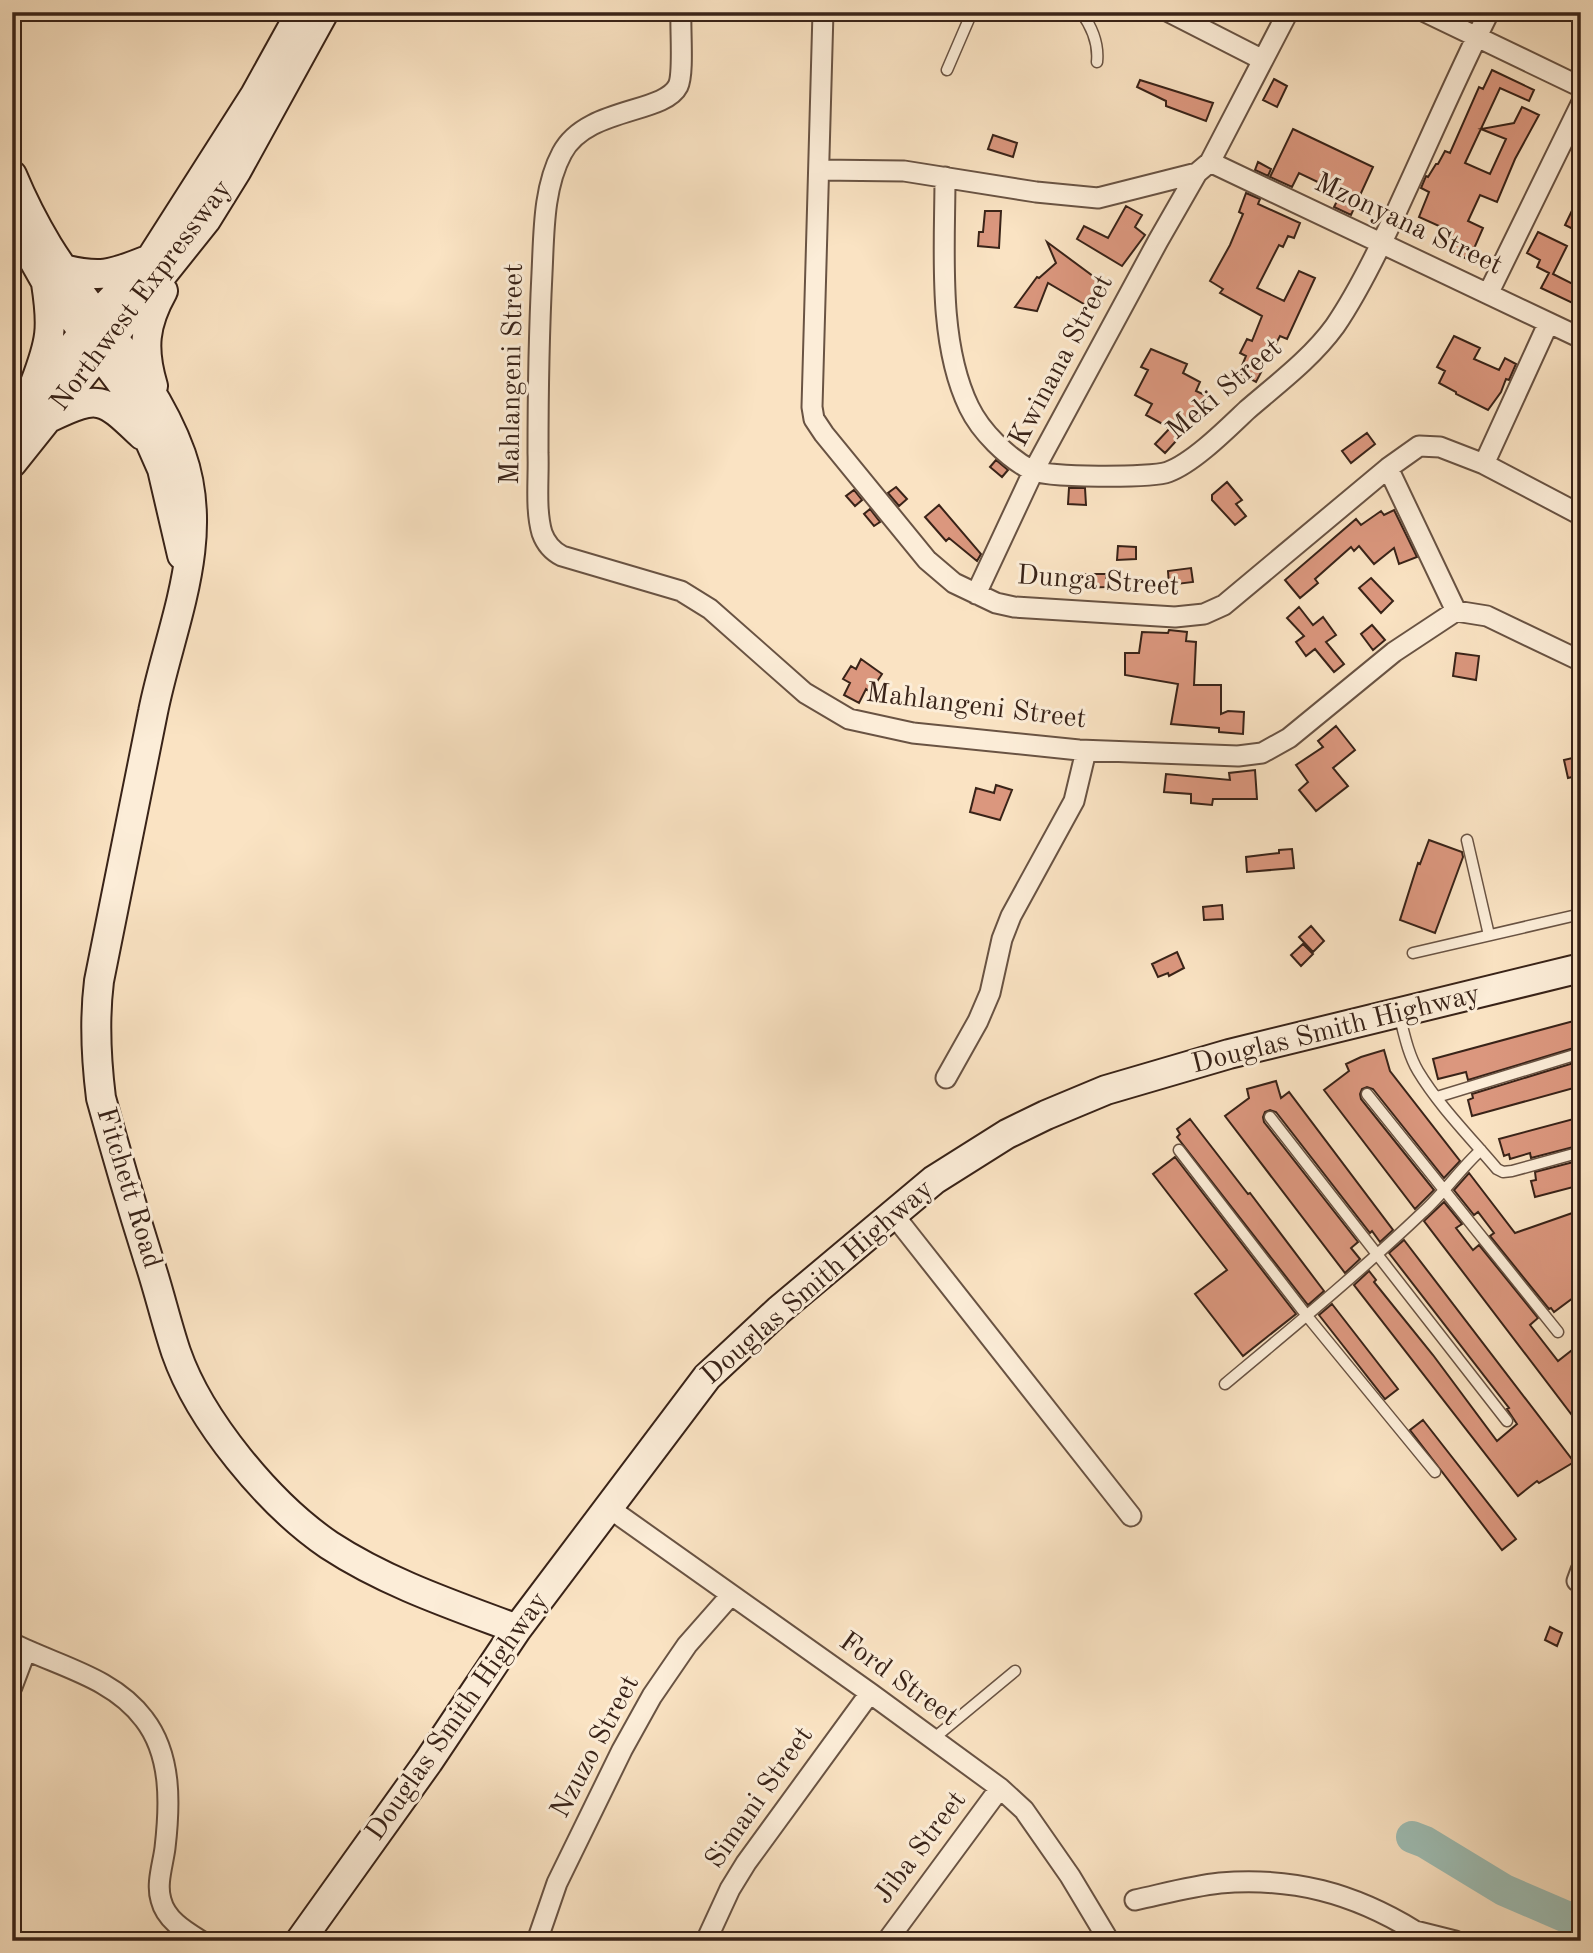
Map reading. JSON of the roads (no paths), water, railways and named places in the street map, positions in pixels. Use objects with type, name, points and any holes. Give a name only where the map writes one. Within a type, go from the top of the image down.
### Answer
[{"type":"street","name":"Northwest Expressway","points":[[99,335],[255,95],[301,12]]},
{"type":"street","name":"Northwest Expressway","points":[[12,463],[30,415],[99,335],[206,220],[262,127],[324,12]]},
{"type":"street","name":"Mahlangeni Street","points":[[681,12],[681,74],[677,89],[664,99],[607,117],[569,141],[550,188],[540,307],[539,517],[545,541],[552,551],[681,591],[710,609],[805,693],[849,719],[913,733],[1086,751],[1238,756],[1262,753],[1289,737],[1394,652],[1456,611]]},
{"type":"street","name":"Dunga Street","points":[[823,12],[812,407],[814,419],[927,560],[954,583],[1014,607],[1175,617],[1204,614],[1224,605],[1388,468],[1419,446],[1429,445],[1450,450],[1484,464],[1581,515]]},
{"type":"street","points":[[1168,12],[1264,60]]},
{"type":"street","name":"Kwinana Street","points":[[976,594],[1033,472],[1157,241],[1203,168],[1288,12]]},
{"type":"street","points":[[1425,12],[1581,87]]},
{"type":"street","name":"Meki Street","points":[[1033,472],[1115,477],[1154,475],[1170,471],[1214,440],[1312,354],[1335,325],[1382,243],[1489,12]]},
{"type":"street","points":[[1488,293],[1581,104]]},
{"type":"street","points":[[819,170],[904,170],[1037,192],[1098,198],[1203,168]]},
{"type":"street","name":"Mzonyana Street","points":[[1203,168],[1382,243],[1581,338]]},
{"type":"street","name":"Fitchett Road","points":[[12,175],[47,244],[55,275]]},
{"type":"street","points":[[945,177],[944,293],[954,361],[968,406],[978,423],[998,445],[1033,472]]},
{"type":"street","points":[[158,402],[148,370],[146,350],[150,318],[206,220]]},
{"type":"street","name":"Fitchett Road","points":[[12,222],[99,335],[158,402],[181,455],[189,482],[192,549],[154,708],[99,981],[95,1019],[95,1057],[101,1098],[177,1354],[198,1397],[226,1440],[250,1472],[284,1509],[329,1544],[380,1574],[517,1629]]},
{"type":"street","points":[[149,441],[110,406],[93,401],[30,415],[50,340],[55,275],[94,276],[123,270],[150,258]]},
{"type":"street","points":[[1484,464],[1548,324]]},
{"type":"street","name":"Fitchett Road","points":[[99,335],[162,469],[186,575]]},
{"type":"street","points":[[1388,468],[1456,611],[1487,616],[1581,661]]},
{"type":"street","points":[[946,1078],[978,1021],[990,993],[1002,939],[1011,916],[1074,801],[1086,751]]},
{"type":"street","name":"Douglas Smith Highway","points":[[299,1941],[428,1762],[517,1629],[707,1377],[826,1270],[934,1180],[971,1154],[1045,1115],[1106,1090],[1229,1054],[1581,968]]},
{"type":"street","points":[[888,1218],[1131,1516]]},
{"type":"street","name":"Ford Street","points":[[609,1508],[1000,1788],[1024,1810],[1070,1876],[1109,1941]]},
{"type":"street","name":"Nzuzo Street","points":[[537,1941],[557,1883],[622,1750],[652,1696],[687,1645],[731,1595]]},
{"type":"street","points":[[12,1687],[19,1646],[115,1691],[145,1720],[160,1748],[166,1776],[168,1806],[160,1900],[172,1920],[201,1941]]},
{"type":"street","name":"Simani Street","points":[[706,1941],[730,1889],[746,1863],[870,1693]]},
{"type":"street","name":"Jiba Street","points":[[887,1941],[1000,1788]]},
{"type":"street","points":[[1135,1900],[1221,1883],[1286,1883],[1341,1895],[1382,1911],[1412,1936],[1455,1941]]},
{"type":"lane","points":[[947,70],[972,12]]},
{"type":"lane","points":[[1081,12],[1094,33],[1097,62]]},
{"type":"lane","points":[[1467,840],[1489,935]]},
{"type":"lane","points":[[1413,953],[1581,914]]},
{"type":"lane","points":[[1399,1013],[1415,1063],[1437,1097],[1497,1169],[1503,1172],[1581,1152]]},
{"type":"lane","points":[[1437,1097],[1581,1053]]},
{"type":"lane","points":[[1367,1094],[1558,1332]]},
{"type":"lane","points":[[1270,1117],[1507,1421]]},
{"type":"lane","points":[[1179,1150],[1307,1316],[1435,1472]]},
{"type":"lane","points":[[1225,1384],[1307,1316],[1423,1213],[1463,1166],[1481,1150]]},
{"type":"lane","points":[[933,1739],[1015,1671]]},
{"type":"waterway","points":[[1412,1837],[1425,1842],[1504,1890],[1569,1918],[1581,1915]]}]
